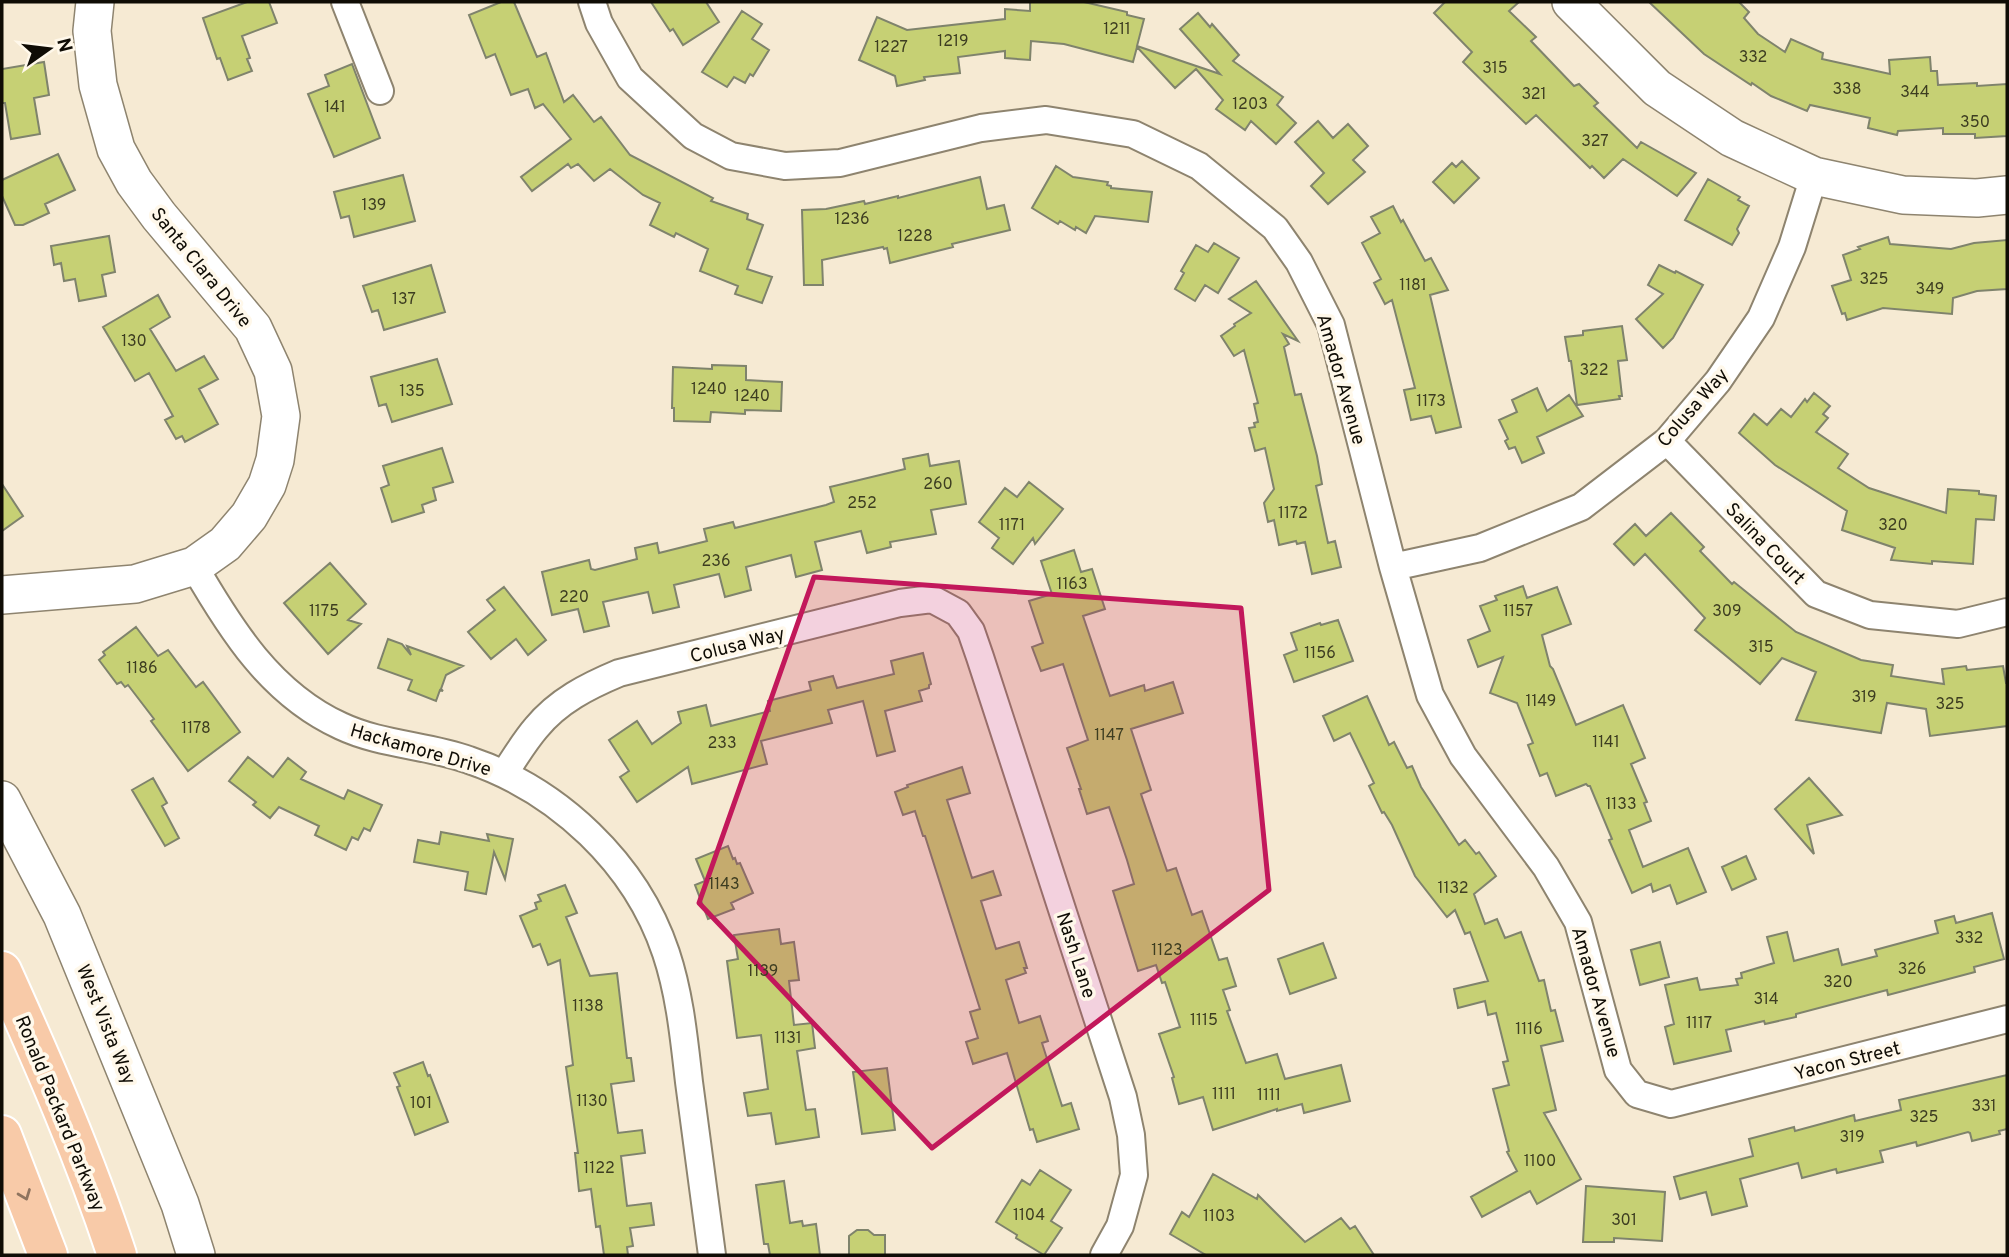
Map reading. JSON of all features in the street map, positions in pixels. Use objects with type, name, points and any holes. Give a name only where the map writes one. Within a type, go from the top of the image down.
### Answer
[{"type":"highway","name":"Ronald Packard Parkway","points":[[2,971],[74,1138],[117,1255]]},
{"type":"highway","points":[[2,1135],[48,1255]]},
{"type":"street","name":"Santa Clara Drive","points":[[2,595],[135,584],[194,566],[225,544],[249,516],[267,485],[275,460],[281,416],[279,404],[273,371],[253,328],[159,216],[134,182],[116,149],[98,85],[92,31],[95,2]]},
{"type":"street","points":[[345,2],[380,91]]},
{"type":"street","name":"Amador Avenue","points":[[592,2],[599,23],[630,78],[693,136],[731,156],[785,166],[840,163],[981,128],[1046,120],[1133,135],[1199,166],[1275,228],[1299,262],[1331,325],[1393,568],[1430,695],[1463,756],[1546,867],[1578,922],[1618,1070],[1637,1094],[1671,1104],[1687,1100]]},
{"type":"street","points":[[1571,2],[1657,88],[1732,138],[1814,176],[1903,195],[1977,198],[2007,195]]},
{"type":"street","name":"Colusa Way","points":[[1393,568],[1480,548],[1581,507],[1667,442],[1718,381],[1761,318],[1792,247],[1814,176]]},
{"type":"street","name":"Salina Court","points":[[1667,442],[1816,594],[1870,615],[1958,624],[2007,612]]},
{"type":"street","name":"Hackamore Drive","points":[[194,566],[222,615],[253,657],[303,703],[342,727],[396,743],[467,759],[504,774],[544,797],[579,824],[620,866],[649,912],[662,942],[678,996],[712,1255]]},
{"type":"street","name":"Colusa Way","points":[[504,774],[536,727],[558,706],[589,686],[619,673],[900,603],[932,599],[958,613],[971,631],[980,657]]},
{"type":"street","name":"Nash Lane","points":[[980,657],[1125,1109],[1131,1135],[1134,1175],[1120,1226],[1104,1255]]},
{"type":"street","name":"West Vista Way","points":[[2,800],[62,915],[180,1205],[196,1255]]},
{"type":"street","name":"Yacon Street","points":[[1687,1100],[2007,1019]]},
{"type":"highlighted area","points":[[814,577],[1241,608],[1269,890],[932,1148],[699,903]]},
{"type":"building","points":[[247,2],[269,2],[277,23],[242,36],[252,71],[228,80],[220,58],[217,59],[203,18]]},
{"type":"building","points":[[501,2],[514,2],[537,57],[546,53],[564,102],[573,95],[594,122],[601,117],[630,155],[713,198],[711,201],[748,214],[747,219],[763,225],[747,269],[772,277],[762,303],[735,294],[738,286],[700,271],[708,249],[676,233],[674,237],[650,225],[660,203],[643,195],[610,169],[594,181],[578,164],[571,168],[568,164],[532,191],[521,177],[571,139],[543,104],[535,108],[528,89],[511,95],[495,54],[486,58],[469,15]]},
{"type":"building","points":[[651,2],[706,2],[719,22],[683,45]]},
{"type":"building","points":[[1030,2],[1084,2],[1127,12],[1127,15],[1144,19],[1137,46],[1220,74],[1180,29],[1198,13],[1210,27],[1212,24],[1239,55],[1233,61],[1283,97],[1277,105],[1296,123],[1276,144],[1251,121],[1245,130],[1216,109],[1223,100],[1196,69],[1175,88],[1137,47],[1133,62],[1064,44],[1031,41],[1030,60],[1005,58],[1005,51],[958,57],[960,73],[924,77],[925,80],[897,86],[895,76],[859,60],[877,17],[907,30],[1005,19],[1005,9],[1030,11]]},
{"type":"building","points":[[1445,2],[1519,2],[1509,11],[1536,37],[1531,41],[1574,86],[1579,84],[1598,103],[1594,106],[1637,148],[1641,142],[1696,173],[1677,196],[1623,159],[1604,178],[1592,166],[1590,168],[1536,115],[1526,124],[1463,62],[1472,52],[1434,13]]},
{"type":"building","points":[[1649,2],[1739,2],[1749,12],[1744,18],[1758,34],[1785,52],[1791,39],[1823,53],[1822,59],[1890,74],[1889,60],[1930,57],[1931,71],[1937,71],[1938,85],[2007,84],[2007,136],[1975,138],[1975,134],[1943,134],[1943,128],[1898,131],[1897,135],[1868,128],[1870,118],[1810,105],[1807,111],[1771,96],[1752,83],[1751,85],[1704,54]]},
{"type":"building","points":[[742,11],[762,24],[752,39],[769,50],[753,76],[750,74],[745,83],[734,77],[727,87],[702,72]]},
{"type":"building","points":[[44,62],[49,95],[34,98],[40,134],[11,139],[5,103],[2,103],[2,69]]},
{"type":"building","points":[[352,64],[380,138],[334,157],[308,94],[329,86],[325,75]]},
{"type":"building","points":[[1318,121],[1333,138],[1348,124],[1368,146],[1353,160],[1365,172],[1328,204],[1311,186],[1324,173],[1295,142]]},
{"type":"building","points":[[58,154],[75,190],[45,204],[49,213],[23,225],[15,225],[2,196],[2,180]]},
{"type":"building","points":[[1462,161],[1479,178],[1454,203],[1433,182],[1452,163],[1456,167]]},
{"type":"building","points":[[1056,166],[1073,177],[1108,182],[1107,185],[1111,188],[1152,192],[1148,222],[1095,216],[1086,233],[1060,221],[1058,224],[1032,208]]},
{"type":"building","points":[[403,175],[415,221],[354,237],[349,216],[341,218],[334,192]]},
{"type":"building","points":[[980,177],[987,209],[1004,205],[1010,230],[890,263],[887,248],[883,247],[822,260],[823,285],[804,285],[802,210],[898,198]]},
{"type":"building","points":[[1708,179],[1740,197],[1738,200],[1749,206],[1732,245],[1685,220]]},
{"type":"building","points":[[1393,206],[1425,261],[1431,258],[1448,290],[1430,295],[1461,427],[1436,433],[1431,416],[1411,420],[1404,390],[1415,388],[1392,300],[1385,304],[1374,283],[1381,279],[1362,243],[1380,233],[1371,217]]},
{"type":"building","points":[[109,236],[115,272],[102,275],[106,296],[79,301],[75,279],[64,281],[61,263],[54,265],[51,246]]},
{"type":"building","points":[[1888,237],[1890,244],[1951,249],[1974,243],[2007,240],[2007,289],[1977,291],[1953,298],[1952,314],[1883,308],[1847,320],[1845,313],[1842,314],[1832,286],[1851,280],[1843,255]]},
{"type":"building","points":[[1214,243],[1239,258],[1218,293],[1205,285],[1195,301],[1175,289],[1184,273],[1181,271],[1196,245],[1208,252]]},
{"type":"building","points":[[431,265],[445,312],[384,330],[378,310],[372,312],[363,286]]},
{"type":"building","points":[[1659,265],[1703,285],[1673,338],[1663,348],[1636,319],[1663,294],[1648,285]]},
{"type":"building","points":[[1256,281],[1298,341],[1283,334],[1289,344],[1284,347],[1295,395],[1301,394],[1317,456],[1322,484],[1316,486],[1328,543],[1335,541],[1341,567],[1312,574],[1305,542],[1279,545],[1274,520],[1268,522],[1264,503],[1274,489],[1265,448],[1255,451],[1249,428],[1255,427],[1254,423],[1258,422],[1254,404],[1258,403],[1244,350],[1234,356],[1221,336],[1251,313],[1229,299]]},
{"type":"building","points":[[158,295],[170,317],[150,329],[176,371],[204,356],[218,379],[199,389],[218,424],[185,442],[182,436],[176,439],[165,420],[173,416],[149,373],[135,381],[103,327]]},
{"type":"building","points":[[1622,326],[1627,360],[1618,361],[1622,396],[1619,396],[1620,399],[1577,405],[1565,337],[1583,335],[1583,331]]},
{"type":"building","points":[[437,359],[452,404],[392,422],[386,404],[379,406],[371,377]]},
{"type":"building","points":[[712,365],[746,366],[746,380],[782,382],[781,411],[745,410],[745,414],[711,412],[710,422],[674,421],[673,367],[712,369]]},
{"type":"building","points":[[1537,388],[1547,411],[1569,395],[1583,416],[1537,437],[1544,453],[1522,463],[1515,447],[1509,449],[1505,441],[1508,439],[1499,420],[1517,412],[1512,400]]},
{"type":"building","points":[[1814,393],[1830,406],[1823,414],[1828,418],[1816,432],[1848,454],[1838,468],[1869,488],[1946,513],[1948,489],[1979,491],[1979,494],[1996,496],[1994,520],[1976,519],[1973,564],[1891,560],[1895,548],[1842,530],[1847,511],[1775,465],[1739,433],[1754,414],[1767,425],[1781,409],[1791,417],[1805,399],[1807,402]]},
{"type":"building","points":[[442,448],[453,482],[433,488],[436,500],[422,505],[424,512],[392,522],[381,488],[389,485],[383,466]]},
{"type":"building","points":[[928,454],[930,466],[959,461],[966,504],[931,510],[936,534],[890,542],[891,547],[867,553],[861,531],[815,542],[822,570],[796,577],[791,555],[746,567],[751,590],[725,597],[719,574],[674,585],[679,607],[653,613],[648,592],[603,602],[609,626],[584,632],[578,609],[552,615],[542,572],[589,560],[591,569],[595,570],[637,559],[635,548],[657,543],[659,553],[707,541],[704,529],[733,522],[735,528],[826,505],[834,502],[830,487],[905,469],[903,459]]},
{"type":"building","points":[[1029,482],[1063,509],[1035,544],[1033,538],[1013,564],[992,548],[999,538],[979,522],[1005,488],[1017,497]]},
{"type":"building","points":[[2,484],[23,516],[2,531]]},
{"type":"building","points":[[1671,513],[1704,547],[1700,551],[1732,584],[1734,582],[1796,632],[1861,660],[1893,665],[1891,676],[1944,684],[1942,669],[1966,666],[1967,670],[2003,666],[2007,683],[2007,726],[1930,736],[1926,709],[1887,703],[1881,733],[1796,720],[1816,672],[1782,658],[1760,684],[1695,630],[1705,618],[1645,554],[1634,565],[1614,544],[1635,524],[1646,536]]},
{"type":"building","points":[[1074,550],[1081,572],[1092,569],[1105,609],[1083,616],[1110,696],[1144,685],[1145,691],[1173,682],[1183,713],[1131,729],[1151,790],[1141,794],[1167,871],[1176,868],[1192,915],[1202,911],[1219,960],[1227,958],[1236,986],[1223,990],[1230,1010],[1227,1011],[1246,1063],[1277,1054],[1285,1079],[1341,1065],[1350,1101],[1304,1113],[1302,1104],[1277,1109],[1213,1130],[1203,1097],[1179,1104],[1172,1078],[1174,1077],[1159,1034],[1180,1027],[1165,982],[1162,983],[1156,965],[1138,971],[1113,891],[1134,884],[1127,860],[1109,807],[1087,814],[1067,748],[1088,740],[1063,664],[1041,671],[1032,647],[1043,643],[1029,601],[1052,594],[1041,561]]},
{"type":"building","points":[[330,563],[366,604],[348,620],[361,624],[328,654],[284,603]]},
{"type":"building","points":[[1523,586],[1527,598],[1557,587],[1571,624],[1542,635],[1550,666],[1576,725],[1623,705],[1645,758],[1631,764],[1647,802],[1644,803],[1651,821],[1629,830],[1643,867],[1688,848],[1706,892],[1677,904],[1670,885],[1653,892],[1651,884],[1632,893],[1590,786],[1586,784],[1556,796],[1547,773],[1540,776],[1528,745],[1533,743],[1517,703],[1490,693],[1503,657],[1478,667],[1468,640],[1490,631],[1480,606],[1497,600],[1495,596]]},
{"type":"building","points":[[504,587],[546,640],[528,655],[516,639],[491,659],[468,632],[495,610],[487,600]]},
{"type":"building","points":[[1338,620],[1353,661],[1294,682],[1284,655],[1297,650],[1291,633]]},
{"type":"building","points":[[136,627],[158,656],[168,650],[196,687],[203,682],[240,732],[188,771],[128,685],[125,687],[121,682],[117,684],[99,660],[105,655],[103,652]]},
{"type":"building","points":[[388,639],[402,644],[411,655],[407,646],[463,666],[446,675],[441,689],[443,691],[440,690],[436,701],[408,690],[412,680],[378,668]]},
{"type":"building","points":[[923,653],[931,684],[929,688],[919,691],[922,701],[885,711],[895,751],[877,756],[863,701],[828,710],[832,723],[761,741],[767,764],[692,784],[688,767],[637,802],[620,777],[629,771],[609,740],[637,721],[652,744],[681,723],[678,712],[706,705],[711,726],[770,711],[768,701],[811,690],[809,682],[833,676],[837,688],[894,674],[891,661]]},
{"type":"building","points":[[1367,696],[1389,745],[1394,742],[1407,768],[1412,766],[1421,787],[1459,845],[1465,840],[1476,854],[1479,852],[1496,876],[1474,894],[1485,924],[1497,919],[1505,938],[1521,932],[1539,981],[1544,980],[1551,1011],[1555,1010],[1563,1041],[1541,1046],[1556,1110],[1544,1113],[1581,1179],[1537,1204],[1530,1191],[1482,1217],[1471,1197],[1517,1171],[1507,1152],[1509,1151],[1493,1089],[1509,1085],[1503,1062],[1508,1061],[1496,1013],[1488,1015],[1485,1001],[1458,1008],[1454,989],[1488,981],[1470,932],[1465,934],[1455,910],[1447,917],[1415,876],[1392,825],[1384,812],[1382,813],[1369,786],[1374,783],[1350,733],[1334,741],[1323,716]]},
{"type":"building","points":[[248,757],[273,777],[288,758],[306,772],[301,779],[344,799],[348,790],[382,805],[370,831],[364,828],[358,840],[352,837],[346,850],[315,835],[319,826],[279,807],[270,818],[253,805],[256,802],[229,781]]},
{"type":"building","points":[[962,767],[970,793],[947,800],[972,878],[993,871],[1001,895],[981,901],[996,949],[1019,942],[1027,968],[1024,968],[1026,973],[1006,980],[1019,1023],[1040,1016],[1048,1041],[1042,1043],[1062,1106],[1071,1103],[1079,1129],[1037,1142],[1033,1129],[1030,1130],[1007,1053],[973,1064],[966,1042],[978,1038],[970,1012],[980,1009],[925,836],[915,811],[903,815],[895,792],[908,787],[907,785]]},
{"type":"building","points":[[153,778],[167,803],[162,806],[179,838],[165,846],[132,790]]},
{"type":"building","points":[[1809,778],[1842,815],[1807,825],[1814,854],[1775,809]]},
{"type":"building","points":[[441,832],[489,841],[487,834],[513,839],[505,879],[494,852],[486,894],[465,890],[468,872],[414,862],[418,840],[439,844]]},
{"type":"building","points":[[728,846],[733,859],[735,858],[737,864],[740,863],[753,893],[731,903],[734,909],[708,919],[695,885],[705,881],[696,859]]},
{"type":"building","points":[[1746,856],[1756,879],[1732,890],[1722,867]]},
{"type":"building","points":[[565,885],[577,913],[566,917],[590,976],[617,973],[627,1058],[631,1058],[634,1081],[611,1084],[618,1133],[642,1130],[645,1153],[621,1156],[627,1206],[651,1203],[654,1225],[630,1228],[633,1246],[627,1247],[628,1255],[604,1255],[600,1226],[596,1227],[591,1189],[579,1191],[575,1153],[578,1153],[566,1067],[573,1065],[560,960],[548,965],[540,944],[533,947],[520,916],[537,909],[535,903],[541,901],[538,895]]},
{"type":"building","points":[[1992,913],[2004,959],[1974,967],[1975,972],[1888,995],[1887,990],[1796,1014],[1796,1017],[1726,1030],[1731,1051],[1674,1064],[1665,1027],[1674,1024],[1665,985],[1697,978],[1700,990],[1738,985],[1736,979],[1742,978],[1741,973],[1774,963],[1767,937],[1787,932],[1794,961],[1838,949],[1842,965],[1877,956],[1875,950],[1938,933],[1935,921],[1954,916],[1956,923]]},
{"type":"building","points":[[779,929],[781,944],[794,942],[799,980],[789,981],[794,1025],[812,1023],[815,1048],[797,1051],[806,1110],[815,1109],[819,1137],[776,1144],[771,1113],[748,1116],[744,1093],[768,1089],[761,1035],[737,1038],[727,961],[738,959],[734,935]]},
{"type":"building","points":[[1660,942],[1669,977],[1640,985],[1631,950]]},
{"type":"building","points":[[1323,943],[1336,978],[1290,994],[1278,959]]},
{"type":"building","points":[[423,1062],[448,1122],[415,1135],[394,1073]]},
{"type":"building","points":[[887,1068],[895,1130],[862,1134],[853,1072]]},
{"type":"building","points":[[2007,1075],[2007,1129],[1999,1131],[2000,1134],[1972,1141],[1968,1132],[1917,1146],[1916,1142],[1880,1151],[1883,1162],[1837,1173],[1836,1169],[1802,1178],[1798,1163],[1740,1179],[1747,1206],[1712,1215],[1706,1192],[1680,1199],[1674,1177],[1753,1156],[1749,1139],[1794,1127],[1795,1131],[1854,1115],[1855,1121],[1901,1110],[1899,1100]]},
{"type":"building","points":[[1040,1170],[1071,1190],[1051,1221],[1062,1228],[1044,1255],[996,1222],[1022,1180],[1030,1185]]},
{"type":"building","points":[[1213,1174],[1257,1199],[1258,1195],[1305,1242],[1341,1218],[1350,1229],[1355,1226],[1374,1255],[1206,1255],[1170,1234],[1182,1212],[1189,1217]]},
{"type":"building","points":[[784,1181],[790,1223],[802,1221],[803,1226],[816,1224],[820,1255],[770,1255],[768,1244],[764,1244],[756,1185]]},
{"type":"building","points":[[1586,1186],[1665,1192],[1662,1241],[1614,1238],[1614,1242],[1583,1242]]},
{"type":"building","points":[[857,1230],[885,1235],[885,1255],[849,1255],[849,1236]]}]
